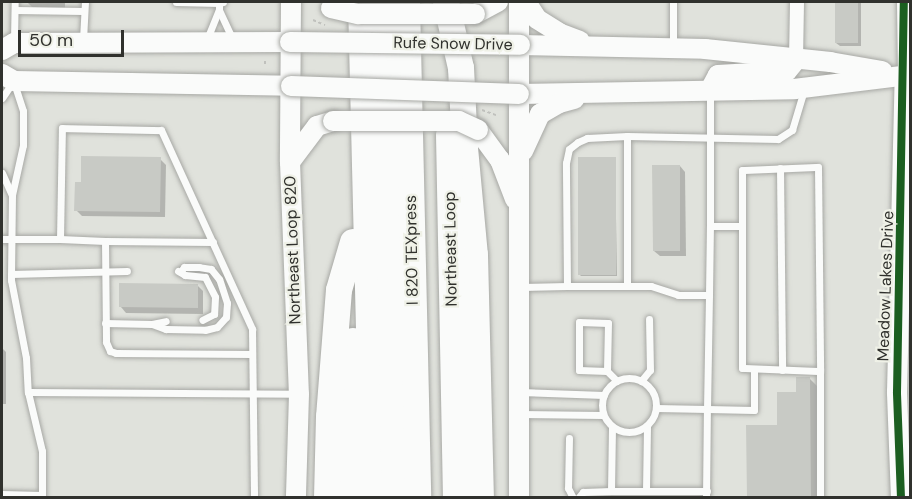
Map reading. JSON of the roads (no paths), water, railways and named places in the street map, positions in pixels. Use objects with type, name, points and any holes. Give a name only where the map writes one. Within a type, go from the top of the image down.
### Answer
[{"type":"highway","points":[[361,2],[373,498]]},
{"type":"highway","name":"I 820 TEXpress","points":[[386,2],[395,498]]},
{"type":"highway","name":"I 820 TEXpress","points":[[408,2],[418,498]]},
{"type":"highway","points":[[446,2],[461,68],[465,148],[476,255],[481,498]]},
{"type":"highway","name":"Northeast Loop","points":[[446,2],[456,498]]},
{"type":"highway","points":[[335,4],[353,242],[353,498]]},
{"type":"highway","points":[[327,498],[329,417],[339,290],[353,242]]},
{"type":"main road","name":"Northeast Loop 820","points":[[291,2],[290,162],[299,394],[296,498]]},
{"type":"main road","points":[[335,4],[358,14],[475,14],[498,2]]},
{"type":"main road","points":[[519,2],[519,498]]},
{"type":"main road","points":[[526,2],[537,19],[559,33],[594,46]]},
{"type":"main road","name":"Rufe Snow Drive","points":[[8,47],[84,43],[290,42],[673,48],[705,49],[830,62],[908,75]]},
{"type":"main road","points":[[8,47],[8,77],[519,94],[805,86],[908,75]]},
{"type":"main road","points":[[710,90],[718,75],[787,71],[796,60]]},
{"type":"main road","name":"Meadow Lakes Drive","points":[[901,498],[897,392],[905,281],[908,75]]},
{"type":"main road","points":[[519,160],[540,114],[559,103],[594,93]]},
{"type":"main road","points":[[290,162],[317,126],[333,121],[459,121],[478,130],[500,160],[519,210]]},
{"type":"street","points":[[796,60],[797,2]]},
{"type":"street","points":[[904,2],[908,75]]},
{"type":"lane","points":[[23,2],[23,10]]},
{"type":"lane","points":[[84,43],[85,2]]},
{"type":"lane","points":[[176,2],[220,5]]},
{"type":"lane","points":[[673,2],[673,48]]},
{"type":"lane","points":[[220,5],[234,42]]},
{"type":"lane","points":[[205,42],[220,5]]},
{"type":"lane","points":[[8,47],[15,6],[23,10],[83,11]]},
{"type":"lane","points":[[2,98],[8,77]]},
{"type":"lane","points":[[2,494],[42,496],[42,451],[28,392],[26,358],[11,274],[12,195],[23,145],[23,111],[8,77]]},
{"type":"lane","points":[[567,286],[566,163],[569,149],[587,138],[627,136],[778,139],[792,130],[805,86]]},
{"type":"lane","points":[[578,498],[583,492],[611,491],[706,494],[710,90]]},
{"type":"lane","points":[[60,239],[62,128],[161,130],[252,329],[254,498]]},
{"type":"lane","points":[[627,136],[627,286]]},
{"type":"lane","points":[[820,371],[742,368],[742,170],[818,167],[820,371],[820,498]]},
{"type":"lane","points":[[780,168],[782,370]]},
{"type":"lane","points":[[2,173],[12,195]]},
{"type":"lane","points":[[710,226],[741,226]]},
{"type":"lane","points":[[2,239],[213,242]]},
{"type":"lane","points":[[105,241],[105,323],[106,342],[110,351],[116,353],[252,354]]},
{"type":"lane","points":[[152,324],[166,329],[205,330],[217,327],[226,317],[227,303],[219,279],[211,269],[184,267],[178,272],[205,277],[215,297],[214,314],[202,320]]},
{"type":"lane","points":[[11,274],[127,271]]},
{"type":"lane","points":[[519,287],[651,286],[678,295],[709,296]]},
{"type":"lane","points":[[641,381],[650,370],[649,319]]},
{"type":"lane","points":[[105,323],[152,324],[166,321]]},
{"type":"lane","points":[[608,371],[579,370],[579,322],[608,323],[608,371],[617,381]]},
{"type":"lane","points":[[656,408],[754,411],[754,369]]},
{"type":"lane","points":[[646,426],[629,433],[612,427],[603,415],[604,395],[617,381],[633,378],[641,381],[653,392],[656,408],[646,426],[646,491]]},
{"type":"lane","points":[[28,392],[299,394]]},
{"type":"lane","points":[[519,392],[604,395]]},
{"type":"lane","points":[[519,414],[603,415]]},
{"type":"lane","points":[[611,491],[612,427]]},
{"type":"lane","points":[[569,438],[568,488],[573,498]]}]
